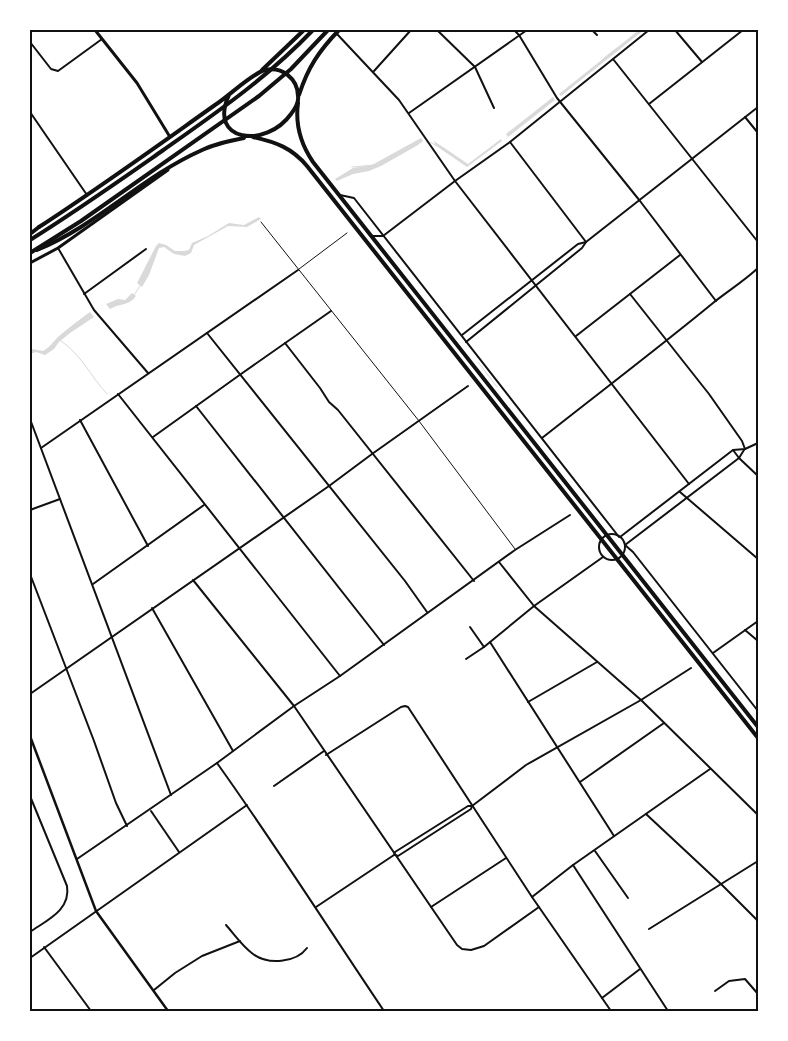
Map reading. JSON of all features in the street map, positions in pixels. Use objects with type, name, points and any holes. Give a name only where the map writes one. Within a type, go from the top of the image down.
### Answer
[{"type":"highway","points":[[30,233],[87,196],[230,95],[258,73],[304,30]]},
{"type":"highway","points":[[30,240],[76,211],[215,114],[284,60],[313,30]]},
{"type":"highway","points":[[30,253],[81,221],[258,96],[291,69],[328,30]]},
{"type":"highway","points":[[337,32],[313,61],[299,97],[296,120],[301,141],[309,156],[758,727]]},
{"type":"highway","points":[[258,73],[270,69],[285,72],[295,83],[299,97]]},
{"type":"highway","points":[[230,95],[225,104],[224,115],[226,121],[233,130],[246,137]]},
{"type":"highway","points":[[30,253],[68,235],[179,162],[214,145],[263,135],[277,128],[290,116],[298,103]]},
{"type":"highway","points":[[253,137],[280,144],[301,159],[758,738]]},
{"type":"main road","points":[[95,30],[145,94],[170,137]]},
{"type":"main road","points":[[30,263],[58,248],[179,162]]},
{"type":"street","points":[[219,30],[225,31]]},
{"type":"street","points":[[374,72],[411,30]]},
{"type":"street","points":[[437,30],[475,67],[494,108]]},
{"type":"street","points":[[514,30],[520,35],[557,98],[640,201],[716,301]]},
{"type":"street","points":[[409,113],[527,30]]},
{"type":"street","points":[[592,30],[597,35]]},
{"type":"street","points":[[371,236],[384,236],[510,142],[649,30]]},
{"type":"street","points":[[675,30],[702,62]]},
{"type":"street","points":[[648,105],[743,30]]},
{"type":"street","points":[[337,32],[409,113],[455,182],[689,484]]},
{"type":"street","points":[[30,42],[51,69],[58,71],[102,39]]},
{"type":"street","points":[[613,59],[758,242]]},
{"type":"street","points":[[466,342],[582,248],[586,242],[758,107]]},
{"type":"street","points":[[30,112],[87,196]]},
{"type":"street","points":[[745,117],[758,133]]},
{"type":"street","points":[[510,142],[586,242]]},
{"type":"street","points":[[339,195],[354,198],[625,545],[633,552],[758,711]]},
{"type":"street","points":[[462,335],[578,244],[586,242]]},
{"type":"street","points":[[58,248],[99,316],[148,373]]},
{"type":"street","points":[[84,294],[146,249]]},
{"type":"street","points":[[576,336],[681,255]]},
{"type":"street","points":[[542,438],[758,268]]},
{"type":"street","points":[[41,448],[298,270]]},
{"type":"street","points":[[630,294],[709,394],[742,441],[745,449]]},
{"type":"street","points":[[153,438],[331,311]]},
{"type":"street","points":[[490,314],[494,319]]},
{"type":"street","points":[[207,333],[428,612]]},
{"type":"street","points":[[286,343],[329,402],[338,410],[474,581]]},
{"type":"street","points":[[30,694],[284,518],[468,386]]},
{"type":"street","points":[[118,394],[340,676]]},
{"type":"street","points":[[196,406],[384,645]]},
{"type":"street","points":[[30,419],[171,794]]},
{"type":"street","points":[[80,420],[148,546]]},
{"type":"street","points":[[620,537],[733,450],[745,449],[758,443]]},
{"type":"street","points":[[620,537],[612,534],[602,539],[599,549],[603,557],[610,560],[618,560],[623,555],[625,545],[739,458],[745,449]]},
{"type":"street","points":[[733,450],[758,476]]},
{"type":"street","points":[[680,492],[758,559]]},
{"type":"street","points":[[30,510],[60,499]]},
{"type":"street","points":[[93,584],[204,505]]},
{"type":"street","points":[[77,859],[217,764],[294,706],[384,645],[515,550],[570,516]]},
{"type":"street","points":[[466,658],[484,647],[534,606],[603,557]]},
{"type":"street","points":[[499,562],[534,606],[642,700],[758,815]]},
{"type":"street","points":[[30,574],[116,803],[127,826]]},
{"type":"street","points":[[193,580],[294,706],[456,945],[462,949],[471,950],[484,946],[539,907]]},
{"type":"street","points":[[152,608],[233,751]]},
{"type":"street","points":[[713,653],[758,621]]},
{"type":"street","points":[[470,627],[484,647]]},
{"type":"street","points":[[746,630],[758,641]]},
{"type":"street","points":[[490,642],[614,836]]},
{"type":"street","points":[[528,702],[597,662]]},
{"type":"street","points":[[316,908],[394,856],[398,856],[471,809],[472,806],[526,765],[642,700],[690,668]]},
{"type":"street","points":[[326,755],[405,706],[408,707],[532,897],[611,1011]]},
{"type":"street","points":[[579,782],[664,723]]},
{"type":"street","points":[[30,736],[96,911],[168,1011]]},
{"type":"street","points":[[274,786],[324,751]]},
{"type":"street","points":[[217,764],[247,805],[384,1011]]},
{"type":"street","points":[[532,897],[573,865],[710,769]]},
{"type":"street","points":[[30,796],[66,886],[68,896],[65,905],[60,911],[30,932]]},
{"type":"street","points":[[30,958],[247,805]]},
{"type":"street","points":[[394,856],[395,852],[468,806],[472,806]]},
{"type":"street","points":[[150,810],[179,852]]},
{"type":"street","points":[[646,814],[758,921]]},
{"type":"street","points":[[595,850],[628,898]]},
{"type":"street","points":[[430,907],[506,858]]},
{"type":"street","points":[[649,928],[758,861]]},
{"type":"street","points":[[573,865],[668,1011]]},
{"type":"street","points":[[226,925],[253,955],[271,960],[294,958],[302,954],[307,948]]},
{"type":"street","points":[[153,990],[202,956],[240,941]]},
{"type":"street","points":[[44,947],[91,1011]]},
{"type":"street","points":[[602,998],[641,968]]},
{"type":"street","points":[[715,990],[729,981],[745,979],[758,994]]},
{"type":"lane","points":[[260,222],[419,421],[515,550]]},
{"type":"lane","points":[[298,270],[347,233]]},
{"type":"shaded area","points":[[639,30],[644,30],[561,96],[559,94]]},
{"type":"shaded area","points":[[553,97],[555,100],[508,137],[506,134]]},
{"type":"shaded area","points":[[421,138],[423,141],[418,145],[381,166],[337,181],[335,179],[353,168],[372,165]]},
{"type":"shaded area","points":[[501,139],[502,141],[467,167],[435,145],[434,141],[468,164]]},
{"type":"shaded area","points":[[259,217],[261,219],[247,227],[228,226],[194,245],[191,253],[185,256],[174,254],[164,247],[159,248],[149,275],[142,287],[137,283],[159,243],[175,251],[189,250],[192,243],[229,223],[244,225]]},
{"type":"shaded area","points":[[132,293],[136,296],[127,303],[110,309],[106,304],[118,299],[125,300]]},
{"type":"shaded area","points":[[90,312],[94,317],[70,333],[54,349],[45,355],[36,352],[30,354],[32,349],[43,351]]},
{"type":"waterway","points":[[604,58],[617,48]]},
{"type":"waterway","points":[[430,142],[435,145]]},
{"type":"waterway","points":[[352,167],[374,165]]},
{"type":"waterway","points":[[134,295],[140,286]]},
{"type":"waterway","points":[[61,341],[74,352],[107,394]]},
{"type":"waterway","points":[[478,362],[497,387]]}]
